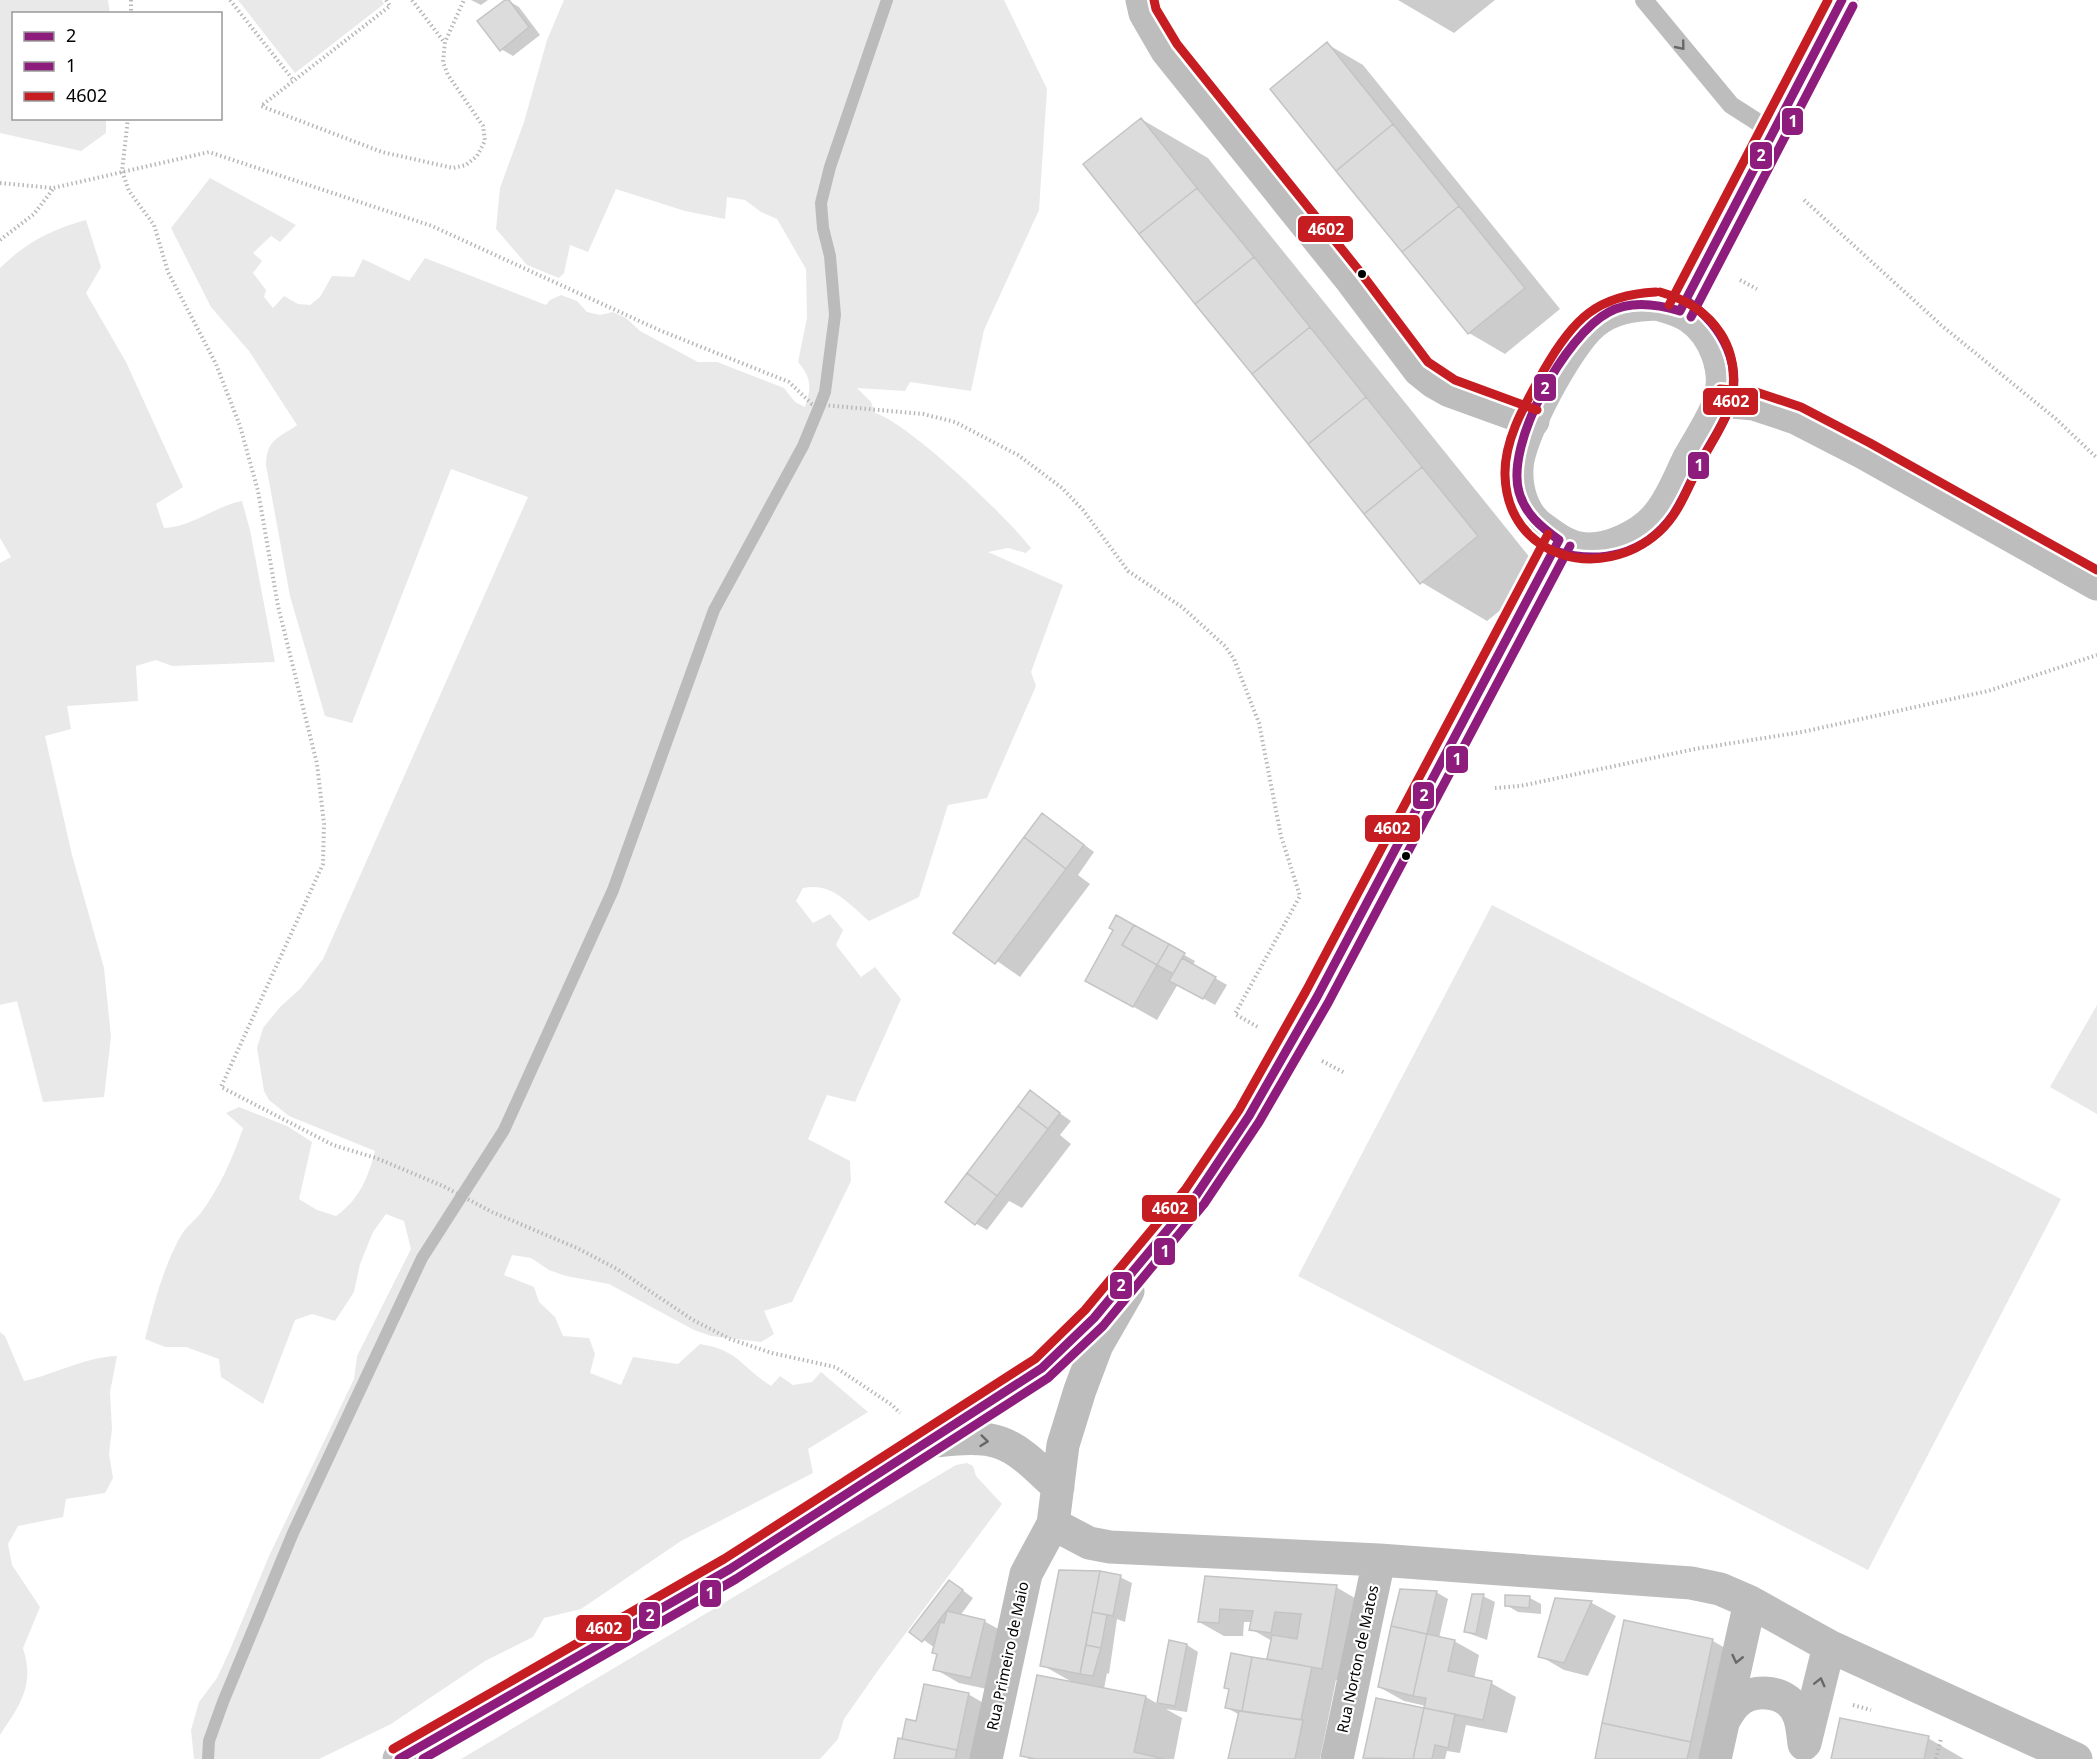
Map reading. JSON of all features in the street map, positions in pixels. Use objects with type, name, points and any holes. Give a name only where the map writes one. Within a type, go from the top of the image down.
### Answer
[{"type":"main road","points":[[1680,311],[1842,0]]},
{"type":"main road","points":[[1657,304],[1680,311],[1706,330],[1715,347],[1722,379],[1719,401],[1660,513],[1644,529],[1618,543],[1594,548],[1579,548],[1559,540],[1537,525],[1526,511],[1518,492],[1516,468],[1519,449],[1573,344],[1593,323],[1611,311],[1631,305],[1657,304]]},
{"type":"main road","points":[[399,1759],[729,1569],[1042,1368],[1094,1318],[1145,1260],[1195,1197],[1249,1116],[1284,1055],[1559,540]]},
{"type":"street","points":[[1142,0],[1145,13],[1167,51],[1352,281],[1419,369],[1434,382],[1450,391],[1533,421]]},
{"type":"street","points":[[1719,401],[1754,404],[1796,418],[1864,453],[2097,584]]},
{"type":"street","name":"Rua Primeiro de Maio","points":[[986,1759],[1026,1574],[1053,1524],[1063,1445],[1097,1345],[1145,1260]]},
{"type":"street","points":[[926,1442],[963,1439],[1001,1443],[1028,1460],[1058,1487]]},
{"type":"street","points":[[1053,1524],[1089,1543],[1110,1547],[1379,1560],[1691,1583],[1720,1589],[1750,1602],[1829,1646],[2076,1759]]},
{"type":"street","name":"Rua Norton de Matos","points":[[1337,1759],[1379,1560]]},
{"type":"street","points":[[1715,1759],[1750,1602]]},
{"type":"street","points":[[1803,1752],[1829,1646]]},
{"type":"street","points":[[1724,1720],[1735,1704],[1747,1696],[1761,1692],[1776,1694],[1790,1702],[1799,1714],[1803,1752]]},
{"type":"lane","points":[[1644,0],[1731,105],[1773,132]]},
{"type":"path","points":[[230,0],[294,81]]},
{"type":"path","points":[[386,0],[390,6],[261,106],[382,152],[453,168],[466,165],[477,156],[485,141],[483,126],[448,75],[443,62],[445,42],[464,0]]},
{"type":"path","points":[[412,0],[445,42]]},
{"type":"path","points":[[128,120],[122,171],[129,191],[154,225],[168,272],[216,364],[240,426],[258,491],[278,606],[296,689],[317,764],[324,824],[323,864],[221,1087],[333,1145],[376,1158],[443,1186],[492,1212],[578,1248],[617,1269],[693,1320],[730,1339],[772,1353],[835,1367],[892,1405],[926,1442]]},
{"type":"path","points":[[0,183],[53,188],[209,152],[432,226],[659,330],[789,382],[812,404],[923,414],[955,422],[1018,455],[1062,488],[1083,510],[1128,571],[1182,607],[1225,646],[1234,659],[1259,723],[1281,836],[1300,897]]},
{"type":"path","points":[[0,240],[34,214],[53,188]]},
{"type":"path","points":[[1804,200],[1941,325],[2056,419],[2097,458]]},
{"type":"path","points":[[1495,788],[1520,786],[1695,749],[1802,732],[1988,691],[2097,655]]},
{"type":"path","points":[[1817,1694],[1874,1711]]},
{"type":"path","points":[[1936,1759],[1942,1732]]},
{"type":"shaded area","points":[[0,0],[108,0],[110,12],[12,12],[12,120],[106,120],[106,133],[81,151],[0,133]]},
{"type":"shaded area","points":[[238,0],[382,0],[384,4],[295,73]]},
{"type":"shaded area","points":[[564,0],[1004,0],[1047,89],[1039,210],[984,330],[971,391],[910,382],[905,391],[857,388],[871,402],[875,413],[911,434],[933,452],[1001,515],[1031,548],[1026,553],[1008,548],[988,552],[1063,585],[1031,672],[1036,686],[987,798],[948,805],[919,897],[869,921],[839,896],[823,888],[803,888],[796,901],[813,923],[830,914],[843,930],[836,945],[861,977],[875,967],[901,999],[855,1102],[827,1095],[808,1139],[850,1161],[851,1181],[792,1302],[764,1311],[774,1334],[761,1342],[711,1336],[694,1330],[609,1284],[566,1276],[549,1270],[531,1258],[512,1255],[504,1275],[534,1287],[539,1302],[555,1317],[563,1336],[589,1338],[595,1354],[590,1373],[621,1385],[633,1357],[678,1364],[700,1344],[723,1350],[732,1355],[771,1386],[780,1376],[793,1385],[812,1382],[821,1372],[868,1412],[808,1449],[813,1473],[681,1541],[581,1609],[544,1618],[533,1637],[485,1661],[391,1724],[319,1759],[194,1759],[191,1730],[199,1702],[217,1678],[269,1556],[354,1379],[357,1356],[411,1249],[404,1221],[386,1214],[373,1232],[360,1264],[354,1292],[335,1321],[312,1314],[295,1320],[263,1404],[221,1377],[219,1359],[186,1347],[165,1347],[145,1339],[163,1275],[173,1251],[186,1229],[200,1214],[225,1173],[243,1128],[226,1113],[239,1107],[287,1126],[312,1142],[299,1199],[317,1210],[336,1216],[351,1203],[362,1188],[375,1151],[289,1116],[269,1100],[264,1091],[257,1048],[263,1028],[280,1007],[301,988],[323,959],[528,497],[451,469],[352,723],[325,716],[290,596],[266,465],[271,444],[297,425],[249,351],[211,307],[171,228],[210,178],[296,225],[280,242],[271,236],[253,253],[262,261],[253,273],[266,290],[264,297],[273,308],[284,296],[298,304],[310,305],[320,297],[332,276],[354,277],[363,259],[409,281],[425,258],[546,305],[550,300],[561,295],[577,301],[587,312],[600,315],[613,312],[626,318],[640,331],[698,362],[717,362],[784,388],[795,402],[805,407],[809,394],[809,383],[806,373],[798,362],[807,318],[806,269],[777,219],[761,212],[745,200],[727,197],[725,219],[685,211],[616,189],[588,252],[570,245],[564,273],[559,278],[527,265],[496,229],[500,188],[524,122],[547,40]]},
{"type":"shaded area","points":[[86,220],[101,267],[86,293],[126,362],[183,487],[156,504],[164,528],[184,524],[242,501],[250,530],[275,662],[172,666],[156,660],[136,666],[138,701],[67,706],[71,729],[45,736],[72,855],[104,968],[111,1037],[104,1097],[43,1102],[17,1001],[0,1005],[0,563],[11,557],[0,538],[0,268],[19,251],[40,238]]},
{"type":"shaded area","points":[[1492,905],[2061,1199],[1868,1570],[1298,1276]]},
{"type":"shaded area","points":[[2097,1005],[2097,1114],[2050,1087]]},
{"type":"shaded area","points":[[0,1332],[5,1336],[24,1381],[94,1359],[117,1356],[110,1392],[112,1429],[109,1454],[113,1478],[105,1493],[66,1499],[63,1517],[18,1526],[8,1544],[12,1565],[40,1607],[23,1648],[27,1673],[24,1694],[0,1735]]},
{"type":"shaded area","points":[[967,1463],[973,1466],[976,1476],[1002,1504],[879,1669],[844,1719],[838,1739],[820,1759],[461,1759],[956,1465]]},
{"type":"building","points":[[505,0],[509,0],[529,27],[500,51],[477,21]]},
{"type":"building","points":[[1327,42],[1393,124],[1336,171],[1270,89]]},
{"type":"building","points":[[1141,118],[1197,188],[1139,234],[1083,164]]},
{"type":"building","points":[[1393,124],[1459,206],[1402,252],[1336,171]]},
{"type":"building","points":[[1197,188],[1254,257],[1195,304],[1139,234]]},
{"type":"building","points":[[1459,206],[1525,288],[1468,334],[1402,252]]},
{"type":"building","points":[[1254,257],[1310,327],[1252,374],[1195,304]]},
{"type":"building","points":[[1310,327],[1366,397],[1308,444],[1252,374]]},
{"type":"building","points":[[1366,397],[1422,467],[1364,514],[1308,444]]},
{"type":"building","points":[[1422,467],[1478,536],[1420,584],[1364,514]]},
{"type":"building","points":[[1042,813],[1084,845],[1066,869],[1024,837]]},
{"type":"building","points":[[1024,837],[1066,869],[995,964],[953,933]]},
{"type":"building","points":[[1116,915],[1134,925],[1122,945],[1157,965],[1133,1007],[1085,981],[1113,930],[1109,928]]},
{"type":"building","points":[[1134,925],[1169,944],[1157,965],[1122,945]]},
{"type":"building","points":[[1169,944],[1185,953],[1173,974],[1157,965]]},
{"type":"building","points":[[1182,958],[1216,977],[1203,999],[1169,981]]},
{"type":"building","points":[[1030,1090],[1060,1113],[1048,1129],[1018,1106]]},
{"type":"building","points":[[1018,1106],[1048,1129],[997,1196],[967,1173]]},
{"type":"building","points":[[967,1173],[997,1196],[975,1225],[945,1202]]},
{"type":"building","points":[[1059,1570],[1100,1571],[1080,1674],[1040,1666]]},
{"type":"building","points":[[1100,1571],[1121,1575],[1113,1616],[1092,1612]]},
{"type":"building","points":[[1205,1576],[1337,1585],[1322,1669],[1267,1659],[1272,1635],[1297,1639],[1301,1614],[1275,1612],[1271,1633],[1249,1630],[1253,1611],[1220,1609],[1219,1623],[1198,1622]]},
{"type":"building","points":[[949,1580],[963,1590],[922,1642],[909,1632]]},
{"type":"building","points":[[1400,1589],[1437,1591],[1427,1634],[1391,1626]]},
{"type":"building","points":[[1472,1594],[1484,1594],[1476,1634],[1464,1632]]},
{"type":"building","points":[[1505,1595],[1530,1596],[1529,1608],[1505,1606]]},
{"type":"building","points":[[1555,1598],[1592,1601],[1564,1663],[1538,1657]]},
{"type":"building","points":[[947,1611],[985,1620],[971,1678],[933,1670],[937,1654],[932,1653],[940,1622],[944,1623]]},
{"type":"building","points":[[1092,1612],[1107,1615],[1101,1648],[1086,1645]]},
{"type":"building","points":[[1624,1620],[1713,1639],[1691,1742],[1602,1723]]},
{"type":"building","points":[[1391,1626],[1427,1634],[1413,1696],[1378,1687]]},
{"type":"building","points":[[1427,1634],[1455,1640],[1448,1671],[1492,1681],[1483,1720],[1424,1708],[1426,1698],[1413,1696]]},
{"type":"building","points":[[1169,1640],[1187,1644],[1175,1706],[1157,1703]]},
{"type":"building","points":[[1086,1645],[1101,1648],[1093,1676],[1080,1674]]},
{"type":"building","points":[[1231,1653],[1252,1657],[1242,1711],[1225,1708],[1229,1689],[1224,1688]]},
{"type":"building","points":[[1252,1657],[1312,1667],[1301,1720],[1242,1711]]},
{"type":"building","points":[[1037,1675],[1146,1696],[1134,1752],[1164,1759],[1036,1759],[1020,1756]]},
{"type":"building","points":[[924,1684],[969,1693],[957,1750],[902,1739],[906,1719],[916,1721]]},
{"type":"building","points":[[1376,1698],[1424,1708],[1413,1759],[1363,1758]]},
{"type":"building","points":[[1424,1708],[1455,1714],[1448,1748],[1435,1745],[1432,1759],[1413,1759]]},
{"type":"building","points":[[1239,1711],[1303,1720],[1295,1759],[1228,1759]]},
{"type":"building","points":[[1840,1718],[1929,1736],[1924,1759],[1831,1759]]},
{"type":"building","points":[[1602,1723],[1691,1742],[1687,1759],[1595,1759]]},
{"type":"building","points":[[898,1738],[957,1750],[955,1759],[894,1759]]},
{"type":"waterway","points":[[208,1759],[209,1741],[223,1702],[293,1533],[422,1258],[504,1130],[613,890],[714,610],[803,446],[820,405],[825,392],[835,315],[830,256],[823,228],[821,203],[830,167],[887,0]]},
{"type":"transit line","name":"4602","points":[[1154,0],[1156,9],[1177,44],[1361,273],[1428,362],[1455,380],[1537,410]]},
{"type":"transit line","name":"4602","points":[[1669,305],[1828,0]]},
{"type":"transit line","name":"2","points":[[1680,311],[1842,0]]},
{"type":"transit line","name":"1","points":[[1691,317],[1853,6]]},
{"type":"transit line","name":"4602","points":[[1656,292],[1618,298],[1589,313],[1577,324],[1565,337],[1544,370],[1512,434],[1505,475],[1510,503],[1522,526],[1539,543],[1561,554],[1585,559],[1611,557],[1636,548],[1659,532],[1678,508],[1730,406],[1733,366],[1720,333],[1696,308],[1660,292]]},
{"type":"transit line","name":"1","points":[[1555,551],[1588,557],[1605,556],[1635,548],[1662,529],[1681,503],[1728,411],[1733,395],[1734,379],[1732,363],[1720,335],[1700,311],[1687,301]]},
{"type":"transit line","name":"2","points":[[1559,540],[1534,519],[1525,507],[1519,492],[1517,471],[1521,447],[1542,393],[1557,366],[1574,343],[1592,324],[1609,312],[1617,308],[1644,304],[1680,311]]},
{"type":"transit line","name":"4602","points":[[1720,389],[1756,392],[1801,407],[2097,570]]},
{"type":"transit line","name":"4602","points":[[393,1749],[724,1559],[1035,1359],[1085,1310],[1185,1190],[1239,1110],[1306,991],[1548,534]]},
{"type":"transit line","name":"2","points":[[399,1759],[730,1569],[1042,1368],[1094,1318],[1195,1197],[1249,1116],[1317,997],[1559,540]]},
{"type":"transit line","name":"1","points":[[423,1759],[736,1579],[1048,1378],[1103,1326],[1204,1204],[1259,1122],[1328,1003],[1570,546]]}]
